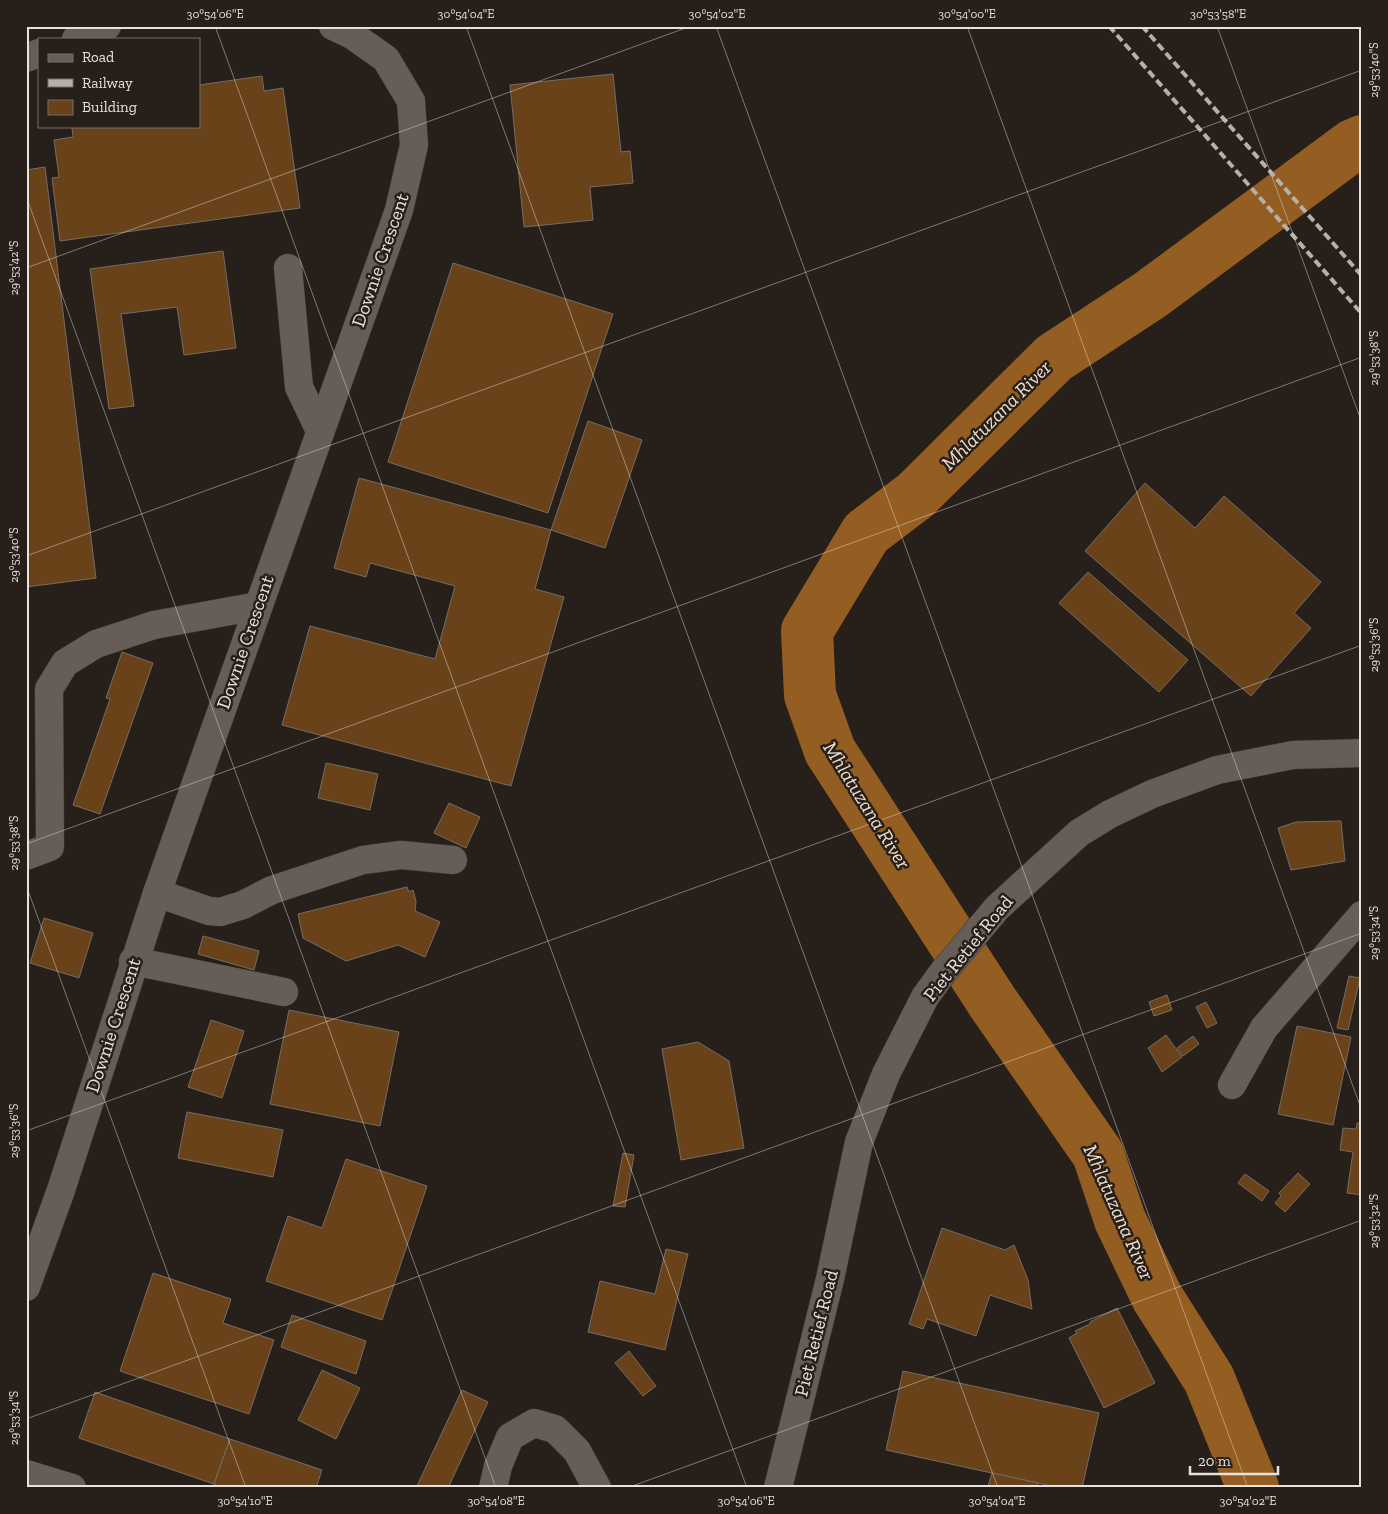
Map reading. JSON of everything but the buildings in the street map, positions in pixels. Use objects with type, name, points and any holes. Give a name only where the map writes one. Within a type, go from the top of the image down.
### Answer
[{"type":"street","points":[[78,38],[107,26]]},
{"type":"street","name":"Downie Crescent","points":[[26,1287],[60,1190],[133,961],[399,210],[414,145],[411,101],[386,59],[352,36],[333,26]]},
{"type":"street","points":[[26,58],[38,54]]},
{"type":"street","points":[[288,268],[299,387],[320,431]]},
{"type":"street","points":[[26,856],[50,847],[49,689],[65,663],[96,644],[154,625],[258,606]]},
{"type":"street","name":"Piet Retief Road","points":[[778,1488],[830,1279],[859,1142],[886,1074],[925,997],[997,908],[1079,832],[1110,814],[1152,794],[1217,770],[1293,755],[1362,753]]},
{"type":"street","points":[[157,893],[209,911],[220,912],[243,905],[272,890],[363,860],[402,855],[453,860]]},
{"type":"street","points":[[1232,1085],[1264,1028],[1362,914]]},
{"type":"street","points":[[133,961],[284,992]]},
{"type":"street","points":[[493,1488],[498,1466],[510,1437],[534,1423],[555,1429],[577,1451],[597,1488]]},
{"type":"street","points":[[26,1474],[72,1488]]},
{"type":"waterway","name":"Mhlatuzana River","points":[[1253,1488],[1209,1379],[1157,1297],[1120,1220],[1098,1154],[993,1003],[830,751],[810,695],[807,631],[866,533],[916,495],[1054,358],[1150,295],[1353,145],[1362,141]]},
{"type":"railway","points":[[1109,26],[1362,314]]},
{"type":"railway","points":[[1142,26],[1362,276]]}]
